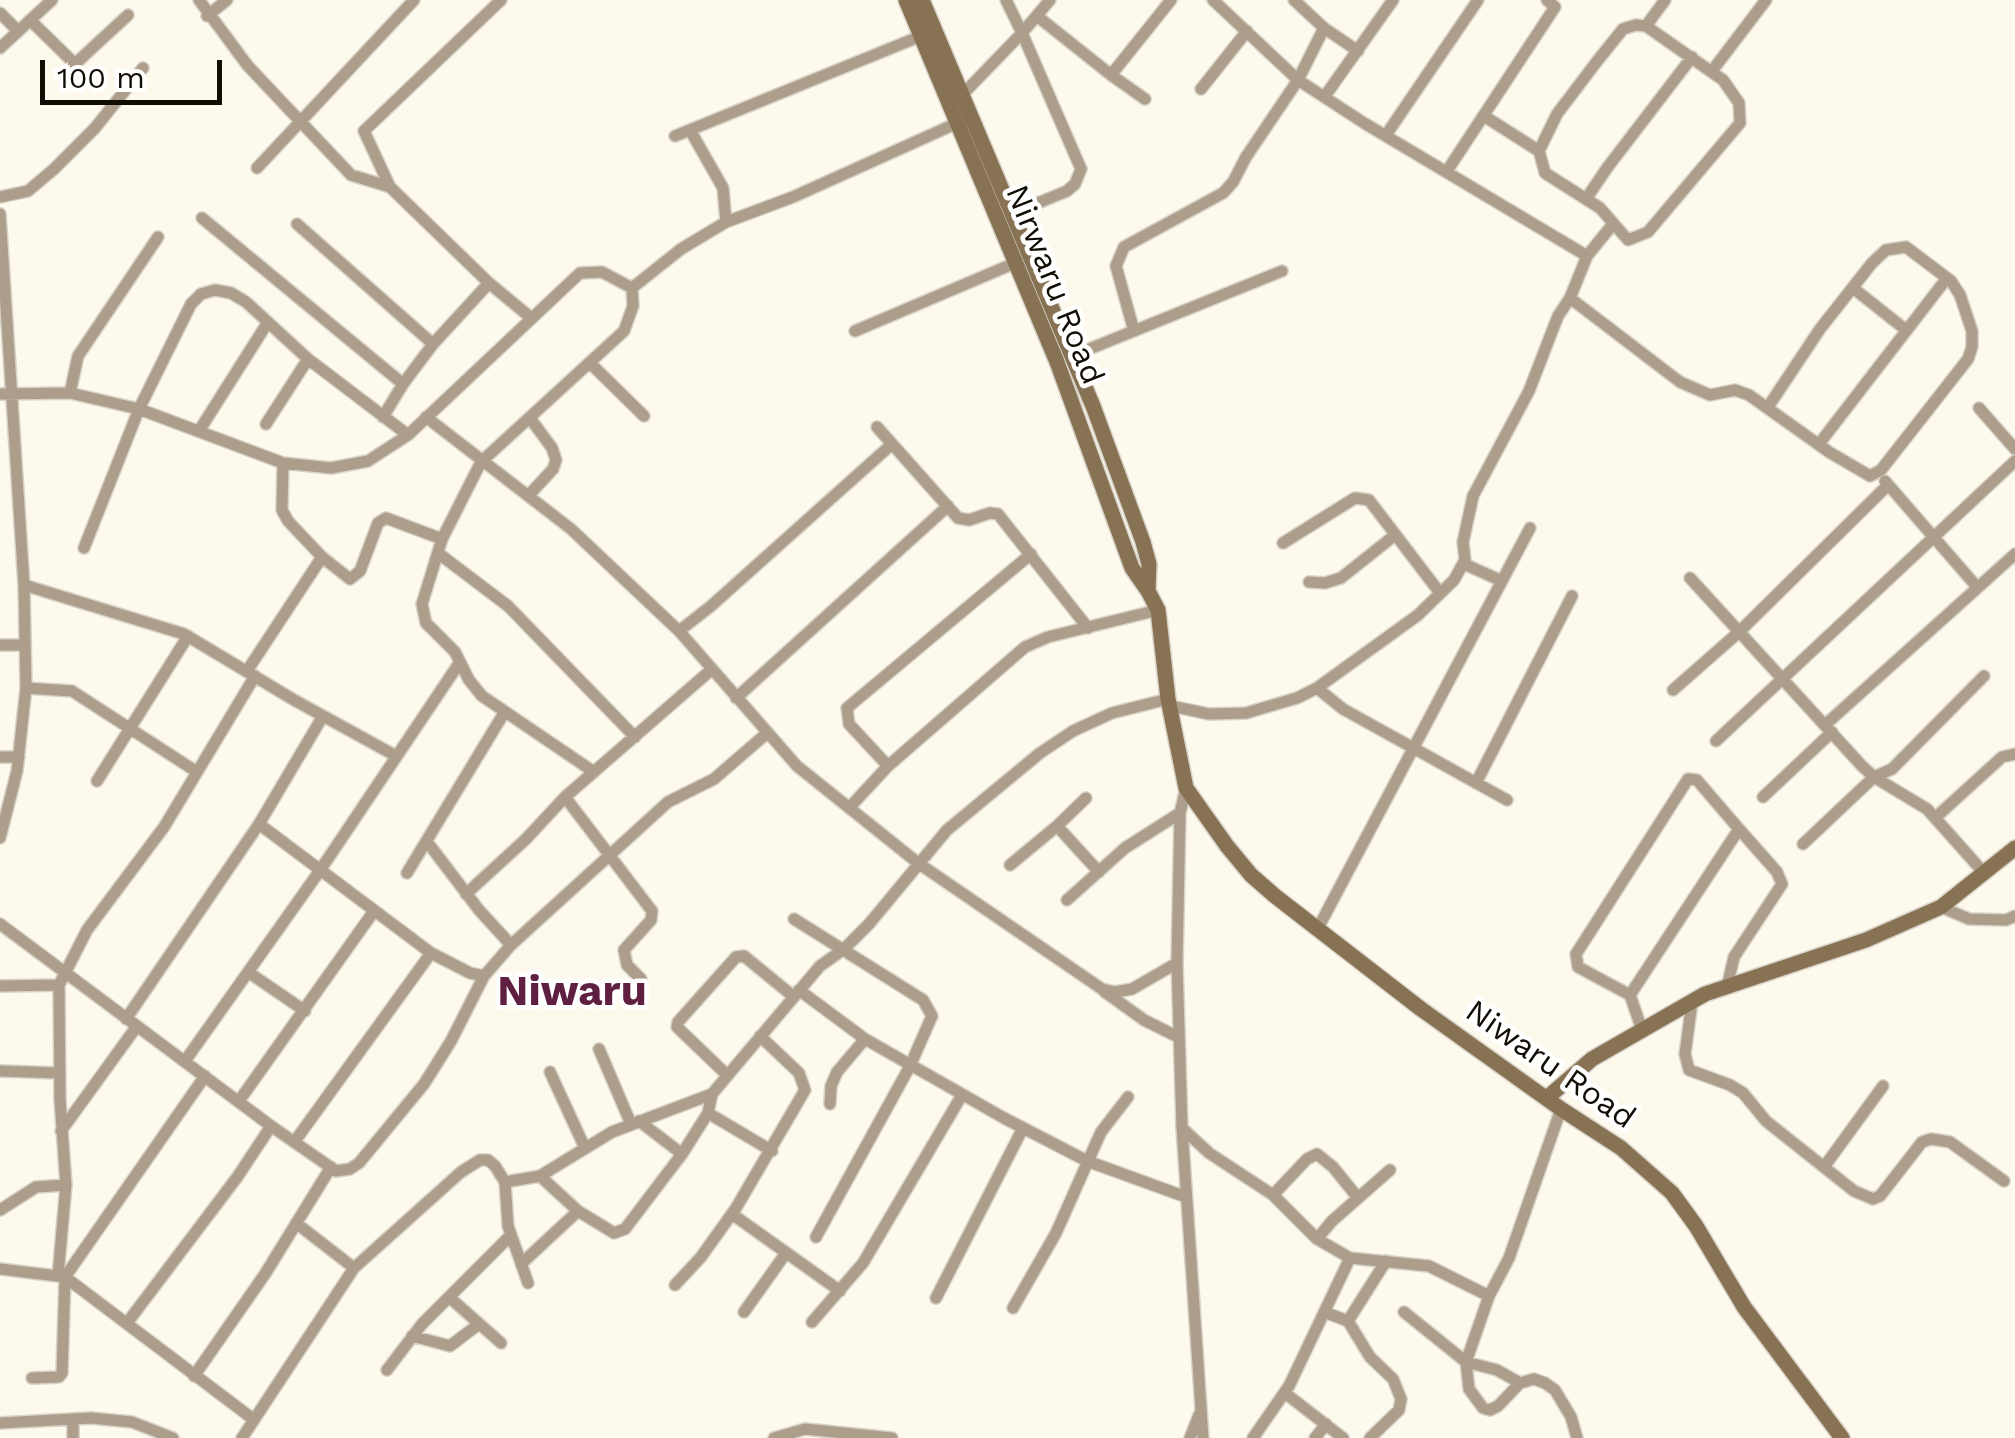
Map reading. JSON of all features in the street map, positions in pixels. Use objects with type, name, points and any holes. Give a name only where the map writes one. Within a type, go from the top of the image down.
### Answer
[{"type":"street","points":[[0,48],[52,0]]},
{"type":"street","points":[[199,0],[207,16],[300,124],[351,175],[390,187]]},
{"type":"street","points":[[207,16],[227,0]]},
{"type":"street","points":[[257,168],[414,0]]},
{"type":"street","points":[[501,0],[364,131],[390,187],[530,317]]},
{"type":"street","points":[[906,0],[921,36],[956,97]]},
{"type":"street","points":[[922,0],[956,97],[1072,356],[1143,542],[1148,591]]},
{"type":"street","points":[[1006,0],[1081,169],[1067,191],[1033,205]]},
{"type":"street","points":[[956,97],[1050,0]]},
{"type":"street","points":[[1111,75],[1171,0]]},
{"type":"street","points":[[1213,0],[1298,80],[1587,256]]},
{"type":"street","points":[[1294,0],[1358,52]]},
{"type":"street","points":[[1325,96],[1393,0]]},
{"type":"street","points":[[1386,136],[1478,0]]},
{"type":"street","points":[[1646,26],[1665,0]]},
{"type":"street","points":[[1712,71],[1766,0]]},
{"type":"street","points":[[1447,171],[1554,2]]},
{"type":"street","points":[[0,13],[18,32]]},
{"type":"street","points":[[30,20],[75,64],[128,15]]},
{"type":"street","points":[[1037,16],[1145,99]]},
{"type":"street","points":[[1646,26],[1692,58],[1723,80],[1739,102],[1740,123],[1648,232],[1628,240],[1586,199],[1545,173],[1539,151],[1557,114],[1622,29],[1646,26]]},
{"type":"street","points":[[1134,331],[1117,257],[1124,247],[1222,193],[1233,182],[1298,80],[1324,28]]},
{"type":"street","points":[[1201,89],[1247,31]]},
{"type":"street","points":[[675,136],[921,36]]},
{"type":"street","points":[[1586,199],[1692,58]]},
{"type":"street","points":[[0,198],[28,191],[54,169],[95,128],[142,68]]},
{"type":"street","points":[[1484,116],[1539,151]]},
{"type":"street","points":[[594,772],[482,696],[448,644],[426,624],[422,614],[426,586],[442,538],[481,462],[590,363],[630,321],[632,288],[682,249],[726,222],[794,197],[966,119]]},
{"type":"street","name":"Nirwaru Road","points":[[966,119],[1015,262],[1101,475],[1132,568],[1158,610]]},
{"type":"street","points":[[690,130],[723,188],[726,222]]},
{"type":"street","points":[[0,214],[5,395],[24,585],[26,688],[19,758],[0,838]]},
{"type":"street","points":[[202,218],[403,384]]},
{"type":"street","points":[[298,224],[432,344]]},
{"type":"street","points":[[540,1176],[578,1210],[620,1233],[682,1154],[708,1113],[712,1094],[820,966],[844,949],[947,830],[1026,764],[1073,731],[1112,713],[1170,702],[1209,714],[1274,708],[1317,688],[1418,615],[1464,564],[1465,522],[1473,496],[1528,391],[1587,256],[1613,224]]},
{"type":"street","points":[[70,393],[78,356],[158,237]]},
{"type":"street","points":[[1570,298],[1680,382],[1710,395],[1735,390],[1768,407],[1870,476],[1881,470],[1958,374],[1972,348],[1972,331],[1960,295],[1947,278],[1906,247],[1896,246],[1872,263],[1852,288],[1768,407]]},
{"type":"street","points":[[854,331],[1015,262]]},
{"type":"street","points":[[5,395],[70,393],[140,408],[283,463],[330,468],[368,461],[408,434],[568,280],[588,270],[602,272],[632,288]]},
{"type":"street","points":[[1072,356],[1282,271]]},
{"type":"street","points":[[1820,444],[1947,278]]},
{"type":"street","points":[[384,417],[432,344],[489,282]]},
{"type":"street","points":[[1852,288],[1906,330]]},
{"type":"street","points":[[84,548],[140,408],[191,304],[202,294],[215,290],[231,293],[308,359],[408,434]]},
{"type":"street","points":[[199,431],[268,322]]},
{"type":"street","points":[[266,424],[308,359]]},
{"type":"street","points":[[590,363],[644,416]]},
{"type":"street","points":[[1979,408],[2015,449]]},
{"type":"street","points":[[426,417],[571,529],[678,630],[797,766],[918,863],[1144,1020],[1178,1036]]},
{"type":"street","points":[[529,495],[556,460],[530,418]]},
{"type":"street","points":[[877,428],[958,518],[969,520],[998,514],[1088,628]]},
{"type":"street","points":[[678,630],[892,444]]},
{"type":"street","points":[[1716,741],[2015,460]]},
{"type":"street","points":[[283,463],[282,510],[322,557],[345,576],[356,577],[378,522],[386,518],[442,538]]},
{"type":"street","points":[[1881,470],[1887,486],[1977,587]]},
{"type":"street","points":[[1673,690],[1739,632],[1887,486]]},
{"type":"street","points":[[1283,543],[1355,498],[1368,500],[1440,593]]},
{"type":"street","points":[[736,698],[948,506]]},
{"type":"street","points":[[1317,930],[1530,528]]},
{"type":"street","points":[[1310,582],[1341,578],[1395,535]]},
{"type":"street","points":[[438,553],[508,606],[635,737]]},
{"type":"street","points":[[888,766],[849,724],[847,708],[1030,554]]},
{"type":"street","points":[[1763,797],[1828,728],[2015,554]]},
{"type":"street","points":[[32,1378],[59,1377],[62,1373],[66,1185],[60,1073],[62,980],[103,905],[164,828],[322,557]]},
{"type":"street","points":[[1464,564],[1502,581]]},
{"type":"street","points":[[1690,578],[1874,778],[1909,796],[1935,818],[1986,874]]},
{"type":"street","points":[[24,585],[157,623],[188,636],[396,756]]},
{"type":"street","points":[[1476,783],[1572,596]]},
{"type":"street","points":[[849,808],[888,766],[1025,648],[1048,637],[1158,610],[1185,784],[1180,814],[1178,1036],[1203,1438]]},
{"type":"street","points":[[97,781],[188,636]]},
{"type":"street","points":[[0,645],[24,644]]},
{"type":"street","points":[[185,1062],[460,662]]},
{"type":"street","points":[[466,894],[565,797],[711,670]]},
{"type":"street","points":[[1803,844],[1874,778],[1892,769],[1984,676]]},
{"type":"street","points":[[26,688],[72,691],[197,772]]},
{"type":"street","points":[[1317,688],[1343,708],[1507,800]]},
{"type":"street","points":[[407,874],[504,713]]},
{"type":"street","points":[[62,1130],[259,824],[322,716]]},
{"type":"street","points":[[0,924],[62,980],[132,1023],[270,1126],[336,1171],[350,1169],[378,1143],[424,1084],[452,1041],[484,976],[511,945],[668,802],[714,779],[766,734]]},
{"type":"street","points":[[1935,818],[2002,757],[2015,754]]},
{"type":"street","points":[[0,757],[19,758]]},
{"type":"street","points":[[1642,1030],[1630,994],[1578,967],[1576,954],[1688,780],[1697,780],[1777,872],[1782,884],[1734,957],[1727,986]]},
{"type":"street","name":"Niwaru Road","points":[[1185,784],[1251,875],[1421,1009],[1621,1148],[1672,1193],[1744,1307],[1842,1438]]},
{"type":"street","points":[[565,797],[652,911],[651,920],[624,950],[627,965],[641,979]]},
{"type":"street","points":[[1010,865],[1086,798]]},
{"type":"street","points":[[1068,900],[1125,848],[1180,814]]},
{"type":"street","points":[[259,824],[430,953],[470,974],[484,976]]},
{"type":"street","points":[[1057,826],[1099,872]]},
{"type":"street","points":[[1630,994],[1739,829]]},
{"type":"street","points":[[428,843],[511,945]]},
{"type":"street","points":[[1548,1098],[1592,1059],[1692,1002],[1727,986],[1866,940],[1941,907],[2015,848]]},
{"type":"street","points":[[1941,907],[1969,919],[2006,920],[2015,916]]},
{"type":"street","points":[[239,1101],[374,911]]},
{"type":"street","points":[[794,919],[923,1000],[932,1016],[910,1066],[816,1237]]},
{"type":"street","points":[[295,1141],[430,953]]},
{"type":"street","points":[[727,1075],[677,1028],[678,1022],[736,957],[744,956],[910,1066],[1022,1128],[1087,1162],[1186,1197]]},
{"type":"street","points":[[1102,989],[1132,989],[1176,963]]},
{"type":"street","points":[[248,972],[304,1011]]},
{"type":"street","points":[[0,986],[62,980]]},
{"type":"street","points":[[1692,1002],[1685,1054],[1689,1070],[1730,1085],[1766,1121],[1854,1191],[1873,1199],[1880,1196],[1922,1142],[1940,1139],[2004,1181]]},
{"type":"street","points":[[675,1286],[732,1214],[801,1100],[804,1084],[799,1073],[760,1036]]},
{"type":"street","points":[[830,1104],[837,1072],[865,1038]]},
{"type":"street","points":[[598,1050],[635,1122],[682,1154]]},
{"type":"street","points":[[0,1071],[60,1073]]},
{"type":"street","points":[[550,1072],[585,1148]]},
{"type":"street","points":[[62,1277],[205,1076]]},
{"type":"street","points":[[1824,1168],[1882,1086]]},
{"type":"street","points":[[505,1182],[540,1176],[635,1122],[712,1094]]},
{"type":"street","points":[[812,1322],[863,1263],[962,1094]]},
{"type":"street","points":[[1013,1308],[1056,1233],[1114,1110],[1128,1096]]},
{"type":"street","points":[[1561,1109],[1466,1362],[1468,1389],[1483,1408],[1498,1406],[1520,1383],[1534,1379],[1555,1390],[1577,1438]]},
{"type":"street","points":[[708,1113],[772,1150]]},
{"type":"street","points":[[128,1323],[270,1126]]},
{"type":"street","points":[[936,1298],[1022,1128]]},
{"type":"street","points":[[1182,1128],[1209,1153],[1273,1195],[1316,1239],[1350,1258],[1429,1266],[1488,1296]]},
{"type":"street","points":[[1273,1195],[1306,1159],[1317,1154],[1358,1198]]},
{"type":"street","points":[[242,1438],[354,1268],[461,1172],[480,1160],[488,1160],[505,1182],[511,1235],[528,1283]]},
{"type":"street","points":[[194,1376],[331,1166]]},
{"type":"street","points":[[1316,1239],[1390,1170]]},
{"type":"street","points":[[0,1210],[36,1187],[66,1185]]},
{"type":"street","points":[[521,1264],[578,1210]]},
{"type":"street","points":[[732,1214],[840,1291]]},
{"type":"street","points":[[296,1224],[354,1268]]},
{"type":"street","points":[[387,1370],[412,1336],[511,1235]]},
{"type":"street","points":[[744,1312],[786,1253]]},
{"type":"street","points":[[1253,1438],[1284,1394],[1350,1258]]},
{"type":"street","points":[[1348,1320],[1386,1261]]},
{"type":"street","points":[[0,1269],[62,1277],[253,1419]]},
{"type":"street","points":[[449,1297],[501,1343]]},
{"type":"street","points":[[1324,1312],[1348,1320],[1370,1357],[1394,1378],[1402,1399],[1399,1410],[1370,1438]]},
{"type":"street","points":[[1404,1312],[1466,1362],[1497,1370],[1520,1383]]},
{"type":"street","points":[[412,1336],[450,1346],[479,1324]]},
{"type":"street","points":[[1284,1394],[1343,1438]]},
{"type":"street","points":[[1190,1438],[1200,1411]]},
{"type":"street","points":[[0,1423],[74,1419],[132,1422],[173,1438]]},
{"type":"street","points":[[73,1438],[74,1419]]},
{"type":"street","points":[[1314,1438],[1326,1424]]},
{"type":"street","points":[[774,1438],[805,1430],[892,1438]]},
{"type":"district","name":"Niwaru","points":[[572,993]]}]
